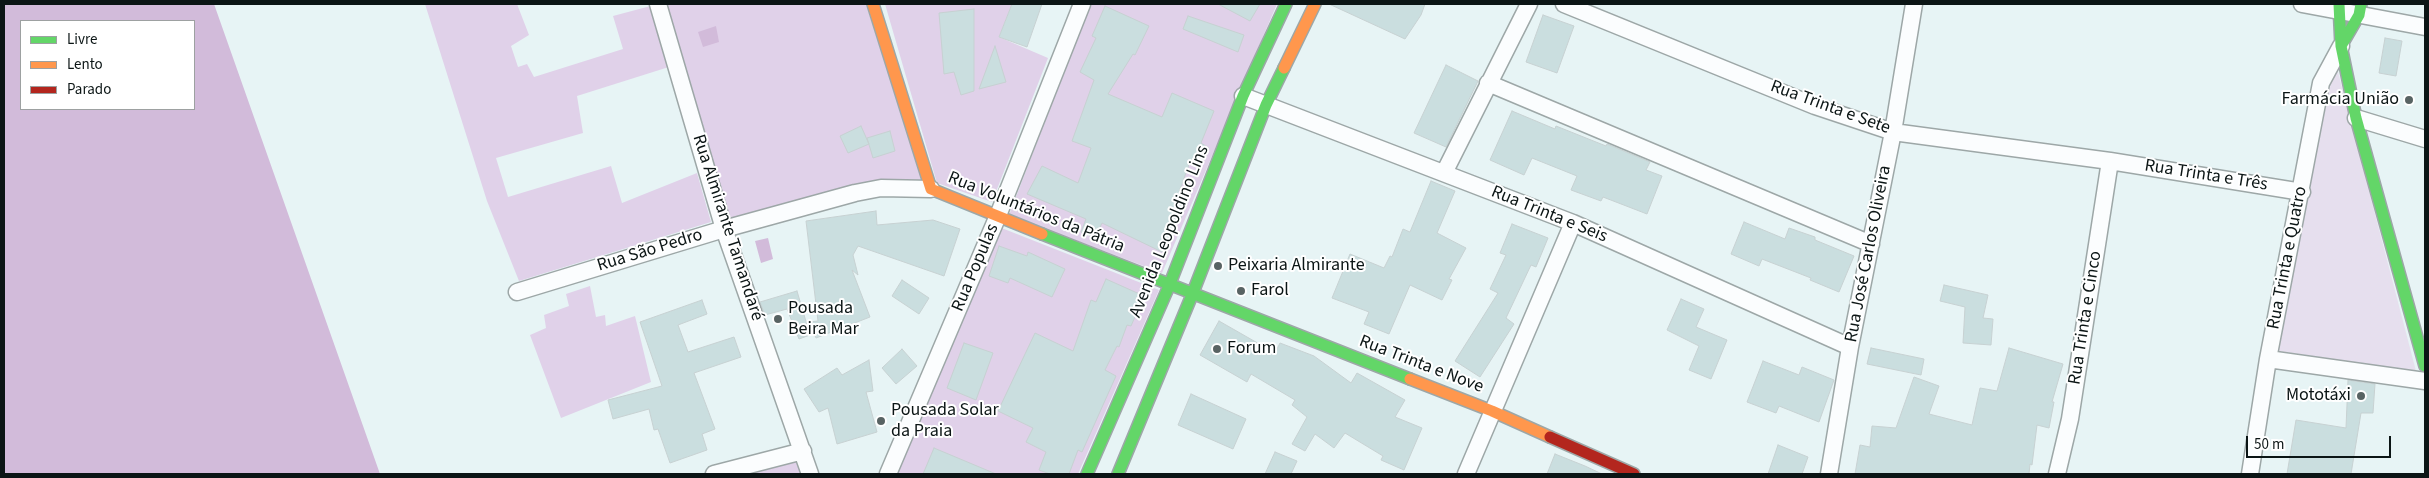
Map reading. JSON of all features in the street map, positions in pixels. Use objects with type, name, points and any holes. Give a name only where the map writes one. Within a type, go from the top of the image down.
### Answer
[{"type":"main road","name":"Rua Voluntários da Pátria","points":[[873,4],[932,190],[997,218],[1192,295]]},
{"type":"main road","name":"Avenida Leopoldino Lins","points":[[1087,474],[1169,286],[1243,96],[1286,4]]},
{"type":"main road","points":[[1118,474],[1192,295],[1266,105],[1315,4]]},
{"type":"main road","points":[[2338,7],[2341,46],[2356,118],[2425,366]]},
{"type":"main road","points":[[2341,46],[2360,9]]},
{"type":"main road","name":"Rua Trinta e Nove","points":[[1192,295],[1492,411],[1634,474]]},
{"type":"street","name":"Rua Almirante Tamandaré","points":[[658,4],[724,229],[810,474]]},
{"type":"street","name":"Rua Populas","points":[[888,474],[997,218],[1082,4]]},
{"type":"street","points":[[1444,173],[1529,4]]},
{"type":"street","name":"Rua Trinta e Sete","points":[[1564,4],[1815,106],[1893,132],[2110,160]]},
{"type":"street","name":"Rua José Carlos Oliveira","points":[[1829,474],[1850,347],[1893,132],[1914,4]]},
{"type":"street","points":[[2302,4],[2360,9],[2425,27]]},
{"type":"street","name":"Rua Trinta e Quatro","points":[[2250,474],[2268,359],[2322,83],[2341,46]]},
{"type":"street","points":[[1488,83],[1871,244]]},
{"type":"street","name":"Rua Trinta e Seis","points":[[1243,96],[1573,223],[1850,347]]},
{"type":"street","points":[[2356,118],[2425,139]]},
{"type":"street","name":"Rua Trinta e Três","points":[[2110,160],[2302,192]]},
{"type":"street","name":"Rua Trinta e Cinco","points":[[2057,474],[2070,419],[2110,160]]},
{"type":"street","name":"Rua São Pedro","points":[[517,292],[724,229],[856,192],[881,188],[932,190]]},
{"type":"street","points":[[1466,474],[1573,223]]},
{"type":"street","points":[[2268,359],[2425,381]]},
{"type":"street","points":[[714,474],[803,451]]},
{"type":"shaded area","points":[[4,4],[214,4],[380,474],[4,474]]},
{"type":"shaded area","points":[[425,4],[517,4],[529,35],[511,46],[518,67],[527,64],[534,77],[623,49],[613,16],[658,4],[672,66],[577,96],[583,133],[496,158],[508,197],[611,166],[622,203],[697,173],[711,222],[519,281],[487,201]]},
{"type":"shaded area","points":[[663,4],[866,4],[924,185],[728,223]]},
{"type":"shaded area","points":[[885,4],[1012,4],[999,37],[1048,58],[992,202],[937,183]]},
{"type":"shaded area","points":[[1090,4],[1277,4],[1162,273],[1009,215]]},
{"type":"shaded area","points":[[716,26],[719,42],[703,47],[698,32]]},
{"type":"shaded area","points":[[2337,68],[2416,371],[2278,351],[2328,81]]},
{"type":"shaded area","points":[[999,227],[1159,290],[1078,474],[894,474]]},
{"type":"shaded area","points":[[768,238],[773,259],[761,263],[755,241]]},
{"type":"shaded area","points":[[590,286],[596,317],[605,315],[606,326],[635,316],[651,382],[561,418],[530,335],[546,328],[544,315],[569,306],[566,294]]},
{"type":"shaded area","points":[[798,456],[801,474],[754,474],[753,470]]},
{"type":"building","points":[[1012,4],[1042,4],[1027,47],[999,37]]},
{"type":"building","points":[[1218,4],[1260,4],[1250,21]]},
{"type":"building","points":[[1329,4],[1425,4],[1421,15],[1405,39]]},
{"type":"building","points":[[1105,6],[1149,26],[1135,55],[1133,54],[1108,94],[1162,117],[1172,93],[1214,111],[1201,143],[1209,148],[1199,167],[1190,162],[1179,192],[1190,196],[1180,221],[1178,220],[1162,252],[1102,223],[1095,238],[1081,232],[1086,219],[1027,194],[1042,166],[1078,183],[1091,148],[1072,141],[1094,80],[1080,72],[1096,38],[1092,36]]},
{"type":"building","points":[[974,9],[974,91],[961,95],[954,72],[944,74],[939,13]]},
{"type":"building","points":[[1543,15],[1574,26],[1557,73],[1526,62]]},
{"type":"building","points":[[1188,16],[1244,35],[1238,52],[1183,29]]},
{"type":"building","points":[[2385,38],[2402,41],[2396,76],[2379,73]]},
{"type":"building","points":[[995,46],[1006,82],[979,89]]},
{"type":"building","points":[[1446,65],[1478,81],[1446,147],[1414,133]]},
{"type":"building","points":[[1512,111],[1555,129],[1556,126],[1606,146],[1607,144],[1650,162],[1646,170],[1662,176],[1647,214],[1603,197],[1601,201],[1571,190],[1577,176],[1532,158],[1524,175],[1490,160]]},
{"type":"building","points":[[861,126],[869,144],[848,153],[840,136]]},
{"type":"building","points":[[890,131],[895,151],[873,158],[867,138]]},
{"type":"building","points":[[1431,181],[1455,191],[1437,233],[1466,248],[1449,279],[1452,280],[1442,300],[1410,285],[1389,334],[1364,324],[1369,312],[1332,298],[1350,254],[1384,268],[1390,256],[1392,257],[1403,229],[1410,232]]},
{"type":"building","points":[[876,211],[877,225],[933,220],[960,229],[944,276],[858,246],[853,255],[858,275],[852,270],[870,317],[816,338],[809,322],[818,321],[806,221]]},
{"type":"building","points":[[1744,222],[1785,239],[1789,228],[1815,237],[1815,240],[1854,256],[1839,292],[1810,280],[1811,278],[1762,259],[1759,266],[1731,254]]},
{"type":"building","points":[[1512,224],[1548,238],[1536,267],[1531,265],[1506,318],[1514,324],[1480,377],[1455,361],[1498,293],[1490,289],[1506,255],[1500,253]]},
{"type":"building","points":[[999,246],[1027,256],[1028,252],[1065,269],[1052,297],[1010,278],[1008,283],[989,276]]},
{"type":"building","points":[[1106,279],[1144,296],[1131,326],[1127,325],[1119,347],[1117,346],[1105,370],[1116,376],[1082,452],[1078,450],[1069,474],[1050,474],[1039,470],[1046,452],[1026,442],[1033,428],[998,411],[1035,333],[1073,351],[1091,300],[1096,302]]},
{"type":"building","points":[[902,280],[929,298],[919,314],[892,296]]},
{"type":"building","points":[[1944,285],[1988,295],[1983,318],[1993,319],[1991,345],[1963,343],[1965,307],[1940,301]]},
{"type":"building","points":[[797,291],[810,335],[799,339],[787,309],[765,315],[760,302]]},
{"type":"building","points":[[1681,299],[1704,309],[1696,327],[1727,340],[1711,379],[1689,370],[1699,346],[1667,330]]},
{"type":"building","points":[[702,300],[707,314],[678,325],[688,352],[734,337],[741,357],[694,373],[715,429],[702,434],[707,450],[670,463],[658,429],[654,430],[649,409],[613,419],[608,400],[662,386],[640,322]]},
{"type":"building","points":[[1219,321],[1275,353],[1280,343],[1314,356],[1351,383],[1357,373],[1405,400],[1395,417],[1422,428],[1404,470],[1381,460],[1383,456],[1345,433],[1334,448],[1315,434],[1305,451],[1292,444],[1307,417],[1292,405],[1295,400],[1251,374],[1247,382],[1200,355]]},
{"type":"building","points":[[964,343],[993,353],[976,400],[947,388]]},
{"type":"building","points":[[1871,348],[1924,359],[1921,375],[1867,364]]},
{"type":"building","points":[[2009,348],[2063,364],[2052,402],[2054,402],[2049,428],[2037,425],[2032,465],[2030,464],[2029,474],[1855,474],[1860,445],[1870,447],[1872,426],[1896,428],[1914,377],[1939,386],[1929,414],[1972,425],[1980,388],[1997,391]]},
{"type":"building","points":[[902,349],[917,366],[896,384],[882,368]]},
{"type":"building","points":[[869,360],[873,391],[866,392],[877,432],[837,444],[828,408],[819,412],[804,389],[837,368],[842,375]]},
{"type":"building","points":[[1763,361],[1799,375],[1802,367],[1834,380],[1819,422],[1779,406],[1776,413],[1747,402]]},
{"type":"building","points":[[2348,380],[2375,384],[2373,413],[2361,413],[2351,474],[2287,474],[2296,420],[2346,428]]},
{"type":"building","points":[[1191,394],[1246,419],[1233,449],[1178,425]]},
{"type":"building","points":[[1778,445],[1808,457],[1802,474],[1768,474]]},
{"type":"building","points":[[934,448],[996,474],[923,474]]},
{"type":"building","points":[[1275,452],[1297,461],[1291,474],[1265,474]]},
{"type":"building","points":[[1555,454],[1585,466],[1602,474],[1547,474]]},
{"type":"traffic: fast","points":[[1087,474],[1169,286],[1243,96],[1286,4]]},
{"type":"traffic: fast","points":[[2339,4],[2341,46],[2356,118],[2425,366]]},
{"type":"traffic: fast","points":[[2341,46],[2359,15],[2361,4]]},
{"type":"traffic: fast","points":[[1118,474],[1192,295],[1266,105],[1284,68]]},
{"type":"traffic: fast","points":[[1042,234],[1410,379]]},
{"type":"traffic: slow","points":[[873,4],[931,189],[1042,234]]},
{"type":"traffic: slow","points":[[1284,68],[1315,4]]},
{"type":"traffic: slow","points":[[1410,379],[1492,411],[1550,437]]},
{"type":"traffic: jam","points":[[1550,437],[1634,474]]},
{"type":"place","name":"Farmácia União","points":[[2409,100]]},
{"type":"place","name":"Peixaria Almirante","points":[[1218,266]]},
{"type":"place","name":"Farol","points":[[1241,291]]},
{"type":"place","name":"Pousada Beira Mar","points":[[778,319]]},
{"type":"place","name":"Forum","points":[[1217,349]]},
{"type":"place","name":"Mototáxi","points":[[2361,396]]},
{"type":"place","name":"Pousada Solar da Praia","points":[[881,421]]}]
